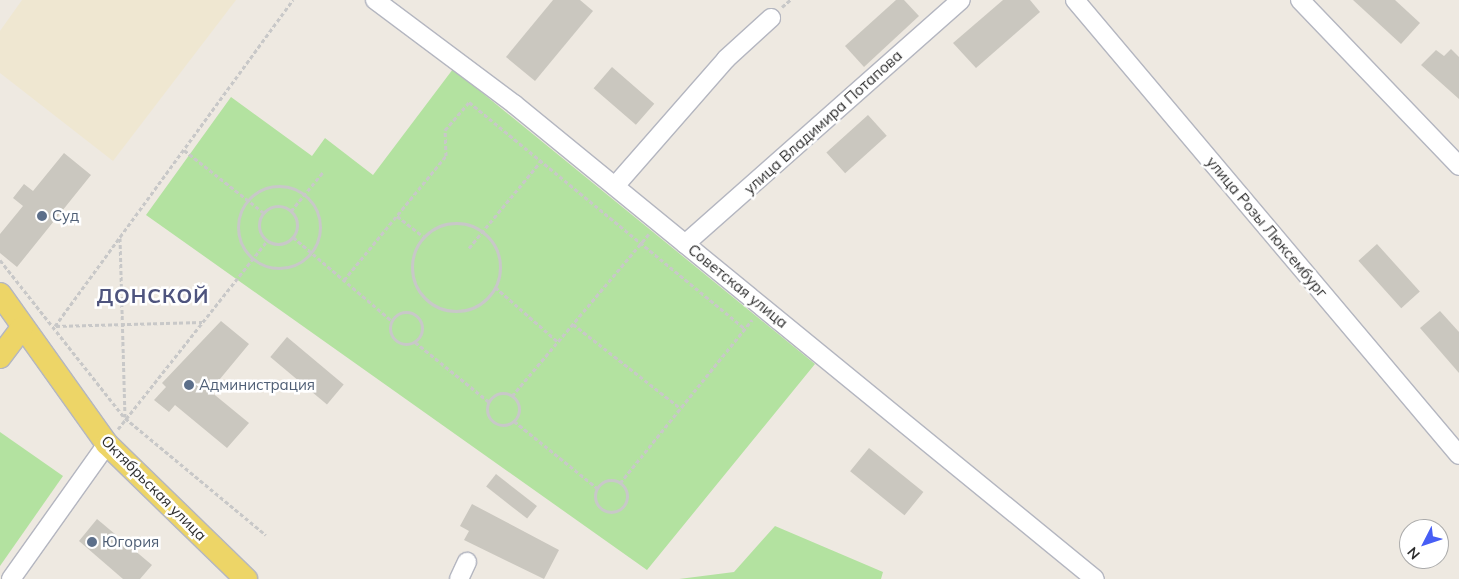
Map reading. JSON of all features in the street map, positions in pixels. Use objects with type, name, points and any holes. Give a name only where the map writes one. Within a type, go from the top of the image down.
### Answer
[{"type":"main road","name":"Октябрьская улица","points":[[0,294],[22,328],[107,444],[246,579]]},
{"type":"main road","points":[[0,357],[22,328]]},
{"type":"street","name":"Советская улица","points":[[375,0],[615,186],[1095,579]]},
{"type":"street","name":"улица Владимира Потапова","points":[[686,244],[961,0]]},
{"type":"street","name":"улица Розы Люксембург","points":[[1076,0],[1459,455]]},
{"type":"street","points":[[1300,0],[1459,166]]},
{"type":"street","points":[[615,186],[726,58],[770,18]]},
{"type":"street","points":[[11,579],[107,444]]},
{"type":"street","points":[[459,579],[467,562]]},
{"type":"path","points":[[55,326],[293,0]]},
{"type":"path","points":[[344,280],[446,156],[445,130],[469,102],[745,328]]},
{"type":"path","points":[[184,150],[264,212]]},
{"type":"path","points":[[469,248],[541,161]]},
{"type":"path","points":[[290,211],[323,172]]},
{"type":"path","points":[[275,186],[304,194],[320,222],[311,253],[284,268],[254,259],[239,231],[248,200],[275,186]]},
{"type":"path","points":[[280,206],[290,211],[296,224],[292,237],[281,244],[267,241],[259,231],[264,212],[280,206]]},
{"type":"path","points":[[397,215],[424,237]]},
{"type":"path","points":[[512,396],[659,222]]},
{"type":"path","points":[[460,223],[482,232],[496,248],[500,263],[495,287],[474,308],[448,311],[436,306],[416,286],[412,271],[413,256],[424,237],[444,224],[460,223]]},
{"type":"path","points":[[120,237],[125,418]]},
{"type":"path","points":[[292,237],[392,320],[396,340],[415,342],[489,402],[492,421],[502,425],[514,421],[519,410],[512,396],[502,393],[489,402]]},
{"type":"path","points":[[107,444],[125,418],[267,241]]},
{"type":"path","points":[[0,260],[55,326],[125,418],[266,535]]},
{"type":"path","points":[[495,287],[558,342]]},
{"type":"path","points":[[620,483],[763,306]]},
{"type":"path","points":[[392,320],[400,313],[415,315],[422,328],[415,342]]},
{"type":"path","points":[[55,326],[203,322]]},
{"type":"path","points":[[573,324],[680,408]]},
{"type":"path","points":[[514,421],[596,488],[597,504],[614,511],[626,497],[620,483]]},
{"type":"path","points":[[596,488],[604,481],[620,483]]},
{"type":"shaded area","points":[[22,0],[236,0],[113,161],[0,73],[0,31]]},
{"type":"green space","points":[[453,69],[815,364],[647,570],[146,215],[231,97],[312,156],[325,138],[373,175]]},
{"type":"green space","points":[[0,432],[63,476],[0,566]]},
{"type":"green space","points":[[775,526],[883,572],[881,579],[679,579],[734,572]]},
{"type":"building","points":[[553,0],[580,0],[593,11],[535,81],[506,57]]},
{"type":"building","points":[[896,0],[904,0],[919,16],[864,67],[845,46]]},
{"type":"building","points":[[1003,0],[1030,0],[1040,12],[976,68],[953,43]]},
{"type":"building","points":[[1353,0],[1395,0],[1420,23],[1401,44]]},
{"type":"building","points":[[1451,49],[1459,57],[1459,99],[1421,65],[1436,50],[1444,56]]},
{"type":"building","points":[[612,67],[654,104],[636,125],[594,88]]},
{"type":"building","points":[[868,115],[887,136],[845,173],[826,152]]},
{"type":"building","points":[[64,153],[91,175],[17,267],[0,253],[0,234],[23,206],[13,198],[24,184],[33,191]]},
{"type":"building","points":[[1377,244],[1420,292],[1401,308],[1358,261]]},
{"type":"building","points":[[1440,311],[1459,332],[1459,373],[1420,328]]},
{"type":"building","name":"Администрация","points":[[221,321],[249,344],[210,391],[249,423],[227,448],[175,405],[169,412],[154,400],[166,387],[162,383]]},
{"type":"building","points":[[287,337],[344,385],[327,404],[270,357]]},
{"type":"building","points":[[869,448],[923,492],[905,515],[850,471]]},
{"type":"building","points":[[496,474],[537,506],[527,519],[486,487]]},
{"type":"building","points":[[472,504],[559,550],[544,579],[464,540],[469,531],[460,526]]},
{"type":"building","points":[[97,519],[152,565],[140,579],[123,579],[79,541]]},
{"type":"place","name":"Суд","points":[[42,216]]},
{"type":"place","name":"Администрация","points":[[189,385]]},
{"type":"place","name":"Югория","points":[[92,542]]},
{"type":"district","name":"ДОНСКОЙ","points":[[153,295]]}]
